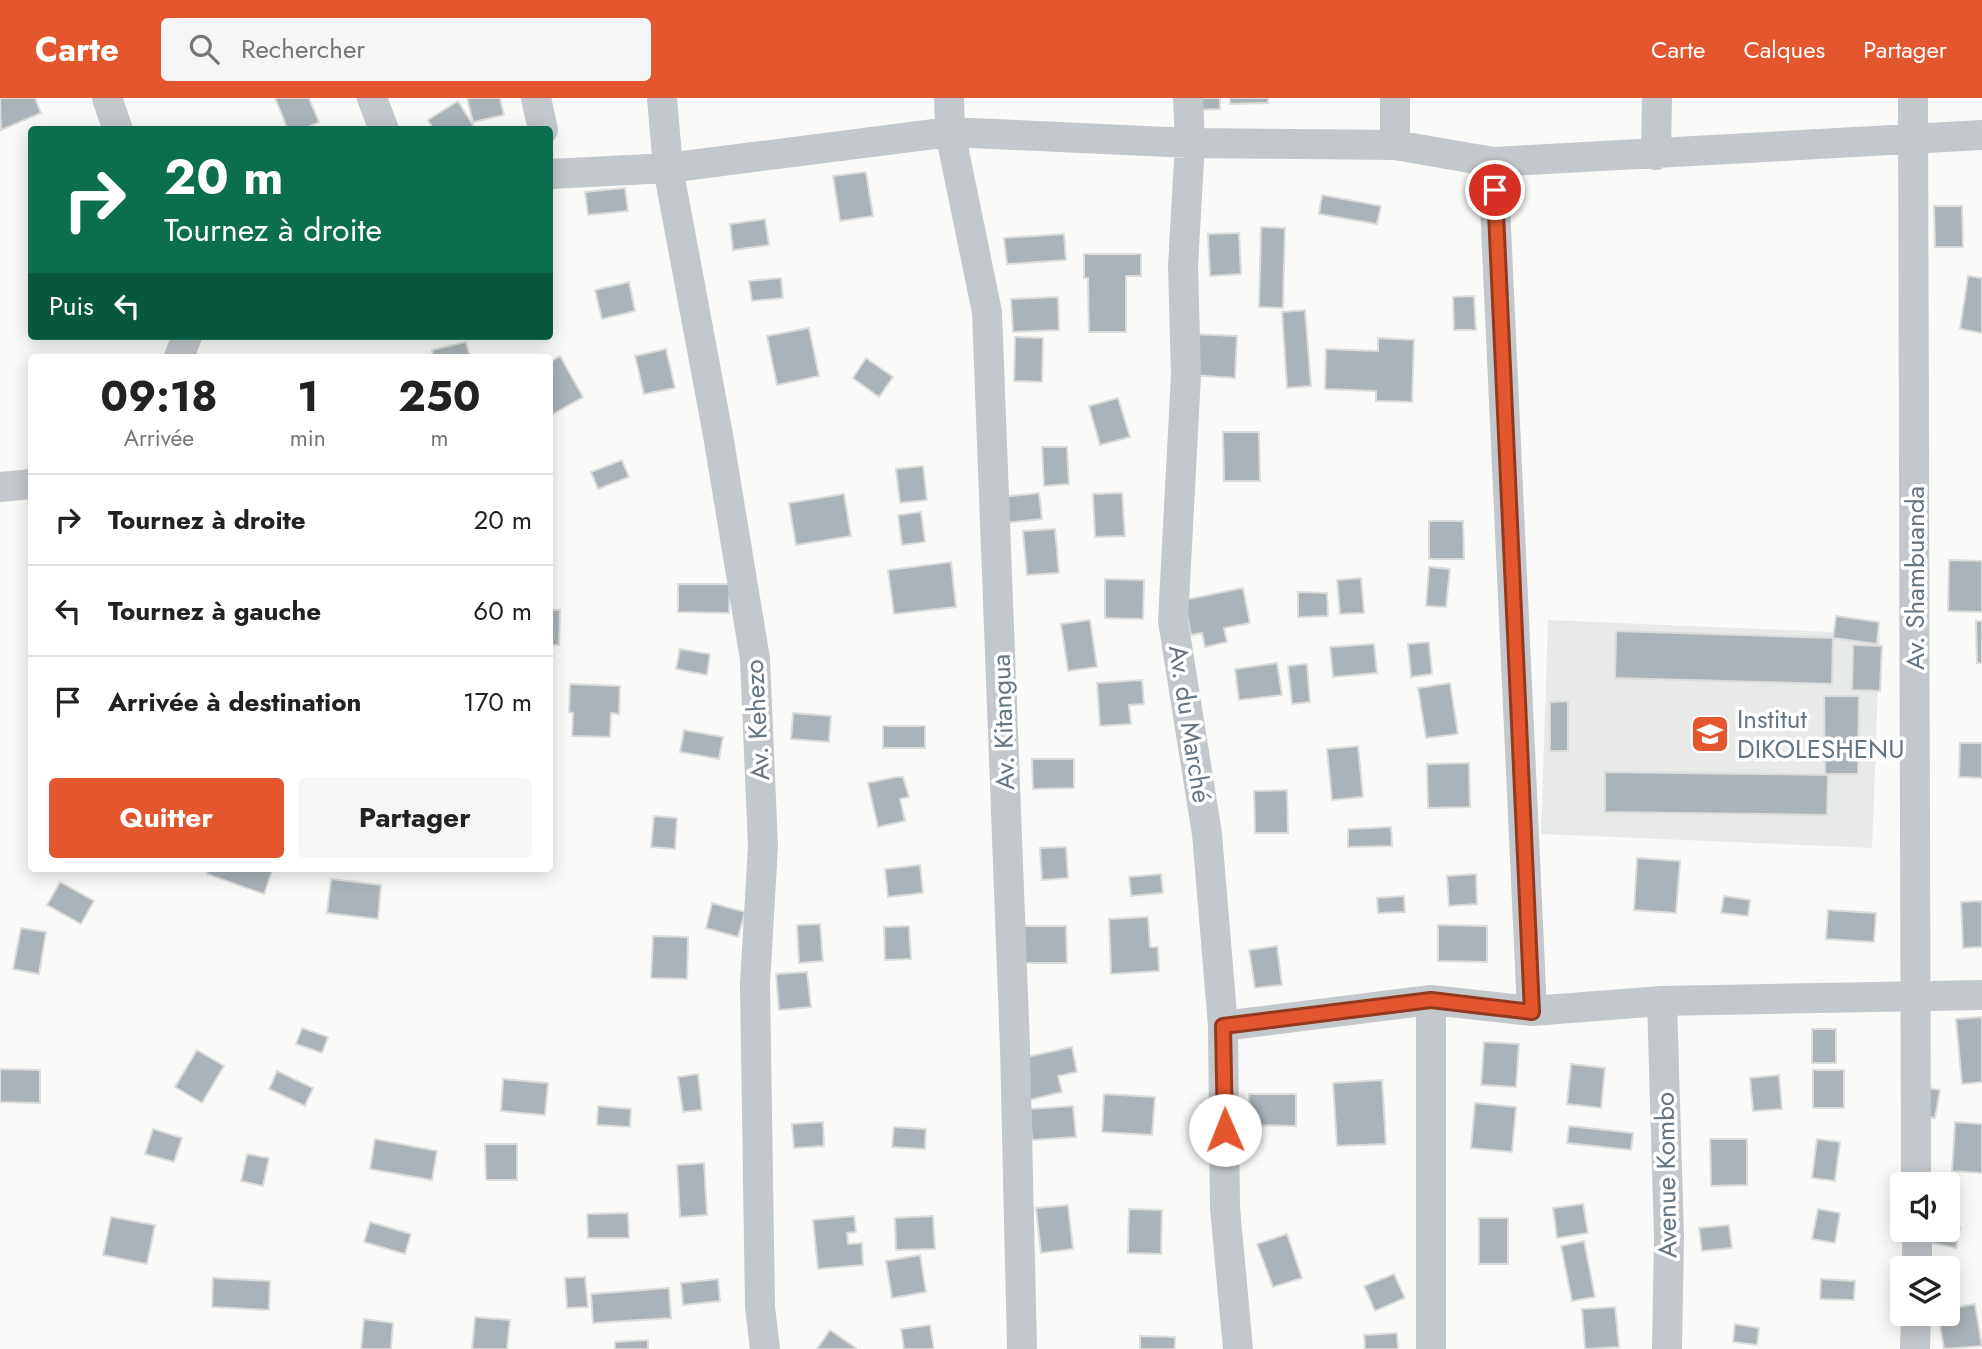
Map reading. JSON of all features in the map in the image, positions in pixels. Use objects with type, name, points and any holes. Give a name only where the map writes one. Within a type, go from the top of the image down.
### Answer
[{"type":"street","points":[[107,98],[117,126]]},
{"type":"street","points":[[372,98],[382,126]]},
{"type":"street","points":[[536,98],[542,126]]},
{"type":"street","name":"Av. Kehezo","points":[[662,98],[668,168],[718,435],[755,659],[763,846],[755,984],[760,1307],[765,1349]]},
{"type":"street","name":"Av. Kitangua","points":[[949,98],[950,132],[987,312],[1015,1048],[1022,1349]]},
{"type":"street","name":"Av. du Marché","points":[[1188,98],[1189,143],[1183,267],[1186,375],[1173,621],[1207,834],[1223,1026],[1226,1208],[1238,1349]]},
{"type":"street","points":[[1395,98],[1395,145]]},
{"type":"street","points":[[1657,98],[1657,155]]},
{"type":"street","name":"Av. Shambuanda","points":[[1913,98],[1916,1172]]},
{"type":"street","points":[[553,167],[668,168],[950,132],[1189,143],[1395,145],[1493,162],[1982,135]]},
{"type":"street","points":[[1493,162],[1532,1012]]},
{"type":"street","points":[[0,486],[28,484]]},
{"type":"street","points":[[1223,1026],[1431,1000],[1532,1012],[1662,1001],[1982,995]]},
{"type":"street","points":[[1431,1000],[1431,1349]]},
{"type":"street","name":"Avenue Kombo","points":[[1662,1001],[1669,1237],[1667,1349]]},
{"type":"street","points":[[1915,1349],[1916,1326]]},
{"type":"shaded area","name":"Institut DIKOLESHENU","points":[[1548,620],[1880,634],[1872,848],[1541,834]]},
{"type":"building","points":[[0,98],[35,98],[41,113],[1,130]]},
{"type":"building","points":[[275,98],[309,98],[319,122],[310,126],[286,126]]},
{"type":"building","points":[[467,98],[500,98],[504,115],[473,122]]},
{"type":"building","points":[[1191,98],[1220,98],[1220,109],[1191,110]]},
{"type":"building","points":[[1230,98],[1268,98],[1268,103],[1230,104]]},
{"type":"building","points":[[458,101],[474,126],[432,126],[428,120]]},
{"type":"building","points":[[866,172],[873,216],[840,221],[833,176]]},
{"type":"building","points":[[625,188],[628,211],[588,215],[585,192]]},
{"type":"building","points":[[1322,195],[1381,206],[1377,224],[1319,214]]},
{"type":"building","points":[[1934,206],[1962,206],[1963,247],[1935,247]]},
{"type":"building","points":[[765,219],[769,245],[733,250],[730,224]]},
{"type":"building","points":[[1261,227],[1285,228],[1283,308],[1259,307]]},
{"type":"building","points":[[1239,233],[1241,274],[1210,276],[1208,234]]},
{"type":"building","points":[[1064,234],[1066,260],[1007,264],[1004,238]]},
{"type":"building","points":[[1084,254],[1141,254],[1141,276],[1126,276],[1126,332],[1089,332],[1088,278],[1084,278]]},
{"type":"building","points":[[1968,276],[1982,278],[1982,333],[1960,329]]},
{"type":"building","points":[[781,278],[783,298],[752,301],[749,281]]},
{"type":"building","points":[[629,282],[635,311],[602,319],[595,290]]},
{"type":"building","points":[[1474,296],[1476,330],[1454,330],[1453,297]]},
{"type":"building","points":[[1058,297],[1059,330],[1013,332],[1011,299]]},
{"type":"building","points":[[1305,310],[1311,386],[1287,388],[1282,312]]},
{"type":"building","points":[[809,328],[819,376],[777,385],[767,336]]},
{"type":"building","points":[[1194,334],[1237,336],[1235,378],[1192,375]]},
{"type":"building","points":[[1015,337],[1043,338],[1042,382],[1014,381]]},
{"type":"building","points":[[1378,338],[1414,340],[1412,402],[1376,401],[1376,391],[1325,389],[1326,349],[1378,351]]},
{"type":"building","points":[[466,342],[469,354],[433,354],[432,350]]},
{"type":"building","points":[[666,349],[675,388],[644,394],[635,356]]},
{"type":"building","points":[[560,356],[583,397],[553,414],[553,360]]},
{"type":"building","points":[[866,358],[893,377],[879,397],[853,378]]},
{"type":"building","points":[[1118,398],[1130,437],[1100,445],[1089,406]]},
{"type":"building","points":[[1223,432],[1259,432],[1260,481],[1224,481]]},
{"type":"building","points":[[1042,447],[1067,447],[1069,484],[1044,486]]},
{"type":"building","points":[[622,460],[629,477],[598,489],[591,472]]},
{"type":"building","points":[[923,466],[927,500],[900,503],[896,469]]},
{"type":"building","points":[[1039,493],[1042,519],[1005,523],[1002,497]]},
{"type":"building","points":[[1122,493],[1125,536],[1095,537],[1093,494]]},
{"type":"building","points":[[844,494],[851,536],[796,545],[789,503]]},
{"type":"building","points":[[921,512],[925,542],[902,545],[898,515]]},
{"type":"building","points":[[1429,521],[1463,521],[1464,559],[1429,559]]},
{"type":"building","points":[[1055,529],[1059,573],[1027,575],[1023,531]]},
{"type":"building","points":[[1949,560],[1982,561],[1982,612],[1948,611]]},
{"type":"building","points":[[951,562],[956,607],[894,614],[888,570]]},
{"type":"building","points":[[1429,567],[1450,569],[1446,607],[1426,606]]},
{"type":"building","points":[[1361,578],[1364,613],[1340,614],[1337,580]]},
{"type":"building","points":[[1105,579],[1144,580],[1143,619],[1105,618]]},
{"type":"building","points":[[678,584],[730,584],[729,613],[678,612]]},
{"type":"building","points":[[1243,588],[1250,623],[1224,628],[1227,642],[1205,647],[1202,633],[1191,635],[1184,600]]},
{"type":"building","points":[[1298,592],[1327,593],[1328,616],[1298,617]]},
{"type":"building","points":[[553,610],[560,610],[559,645],[553,645]]},
{"type":"building","points":[[1836,616],[1879,622],[1877,644],[1833,638]]},
{"type":"building","points":[[1090,620],[1097,667],[1068,671],[1061,624]]},
{"type":"building","points":[[1976,621],[1982,621],[1982,663],[1977,663]]},
{"type":"building","points":[[1616,631],[1833,638],[1832,684],[1615,678]]},
{"type":"building","points":[[1429,642],[1432,674],[1411,677],[1408,644]]},
{"type":"building","points":[[1374,644],[1377,673],[1333,677],[1330,647]]},
{"type":"building","points":[[1853,645],[1882,646],[1880,691],[1852,690]]},
{"type":"building","points":[[680,649],[710,654],[707,675],[676,669]]},
{"type":"building","points":[[1277,663],[1282,695],[1239,700],[1235,669]]},
{"type":"building","points":[[1307,664],[1310,702],[1292,704],[1288,666]]},
{"type":"building","points":[[1142,680],[1144,704],[1129,705],[1131,724],[1100,726],[1097,683]]},
{"type":"building","points":[[1450,683],[1458,734],[1426,738],[1418,688]]},
{"type":"building","points":[[570,684],[620,686],[619,714],[611,713],[610,737],[572,736]]},
{"type":"building","points":[[1824,696],[1859,696],[1858,774],[1825,774]]},
{"type":"building","points":[[1568,701],[1568,751],[1550,751],[1550,702]]},
{"type":"building","points":[[793,713],[831,716],[829,742],[791,739]]},
{"type":"building","points":[[883,726],[925,726],[925,748],[883,748]]},
{"type":"building","points":[[684,730],[723,737],[719,759],[680,752]]},
{"type":"building","points":[[1960,743],[1982,743],[1982,778],[1959,777]]},
{"type":"building","points":[[1358,746],[1363,797],[1332,800],[1327,749]]},
{"type":"building","points":[[1032,759],[1074,759],[1074,788],[1033,789]]},
{"type":"building","points":[[1469,763],[1470,807],[1428,808],[1427,764]]},
{"type":"building","points":[[1605,772],[1828,775],[1827,815],[1605,812]]},
{"type":"building","points":[[903,777],[909,797],[900,799],[905,821],[878,827],[868,783]]},
{"type":"building","points":[[1287,790],[1288,833],[1255,833],[1254,791]]},
{"type":"building","points":[[654,816],[677,818],[675,849],[651,847]]},
{"type":"building","points":[[1391,827],[1392,846],[1348,847],[1348,829]]},
{"type":"building","points":[[1066,847],[1068,878],[1042,880],[1040,848]]},
{"type":"building","points":[[1637,858],[1680,861],[1676,913],[1634,910]]},
{"type":"building","points":[[920,865],[923,893],[888,897],[885,869]]},
{"type":"building","points":[[208,872],[272,872],[264,894],[207,874]]},
{"type":"building","points":[[1161,874],[1163,893],[1131,896],[1129,877]]},
{"type":"building","points":[[1476,874],[1477,904],[1449,906],[1447,876]]},
{"type":"building","points":[[331,879],[381,885],[378,919],[327,913]]},
{"type":"building","points":[[60,882],[94,901],[81,924],[47,905]]},
{"type":"building","points":[[1404,896],[1405,912],[1378,913],[1377,898]]},
{"type":"building","points":[[1724,896],[1750,900],[1748,916],[1721,913]]},
{"type":"building","points":[[1982,901],[1982,947],[1963,948],[1961,902]]},
{"type":"building","points":[[712,903],[745,912],[738,937],[706,928]]},
{"type":"building","points":[[1828,910],[1876,913],[1874,942],[1826,939]]},
{"type":"building","points":[[1148,917],[1150,947],[1158,947],[1159,971],[1111,974],[1109,919]]},
{"type":"building","points":[[820,924],[823,961],[799,963],[797,925]]},
{"type":"building","points":[[1438,925],[1487,926],[1487,962],[1438,961]]},
{"type":"building","points":[[909,926],[911,959],[885,960],[884,927]]},
{"type":"building","points":[[1016,926],[1066,926],[1067,963],[1016,963]]},
{"type":"building","points":[[21,928],[46,932],[39,974],[13,969]]},
{"type":"building","points":[[653,936],[688,937],[687,979],[651,978]]},
{"type":"building","points":[[1277,946],[1282,985],[1255,988],[1249,950]]},
{"type":"building","points":[[807,972],[811,1007],[779,1010],[776,974]]},
{"type":"building","points":[[1982,1017],[1982,1082],[1962,1084],[1956,1019]]},
{"type":"building","points":[[302,1028],[328,1037],[322,1053],[296,1044]]},
{"type":"building","points":[[1812,1029],[1836,1029],[1836,1063],[1812,1063]]},
{"type":"building","points":[[1484,1042],[1519,1044],[1516,1087],[1481,1085]]},
{"type":"building","points":[[1072,1047],[1077,1072],[1058,1076],[1062,1092],[1029,1100],[1018,1059]]},
{"type":"building","points":[[197,1050],[224,1066],[202,1103],[175,1087]]},
{"type":"building","points":[[1571,1064],[1605,1068],[1601,1108],[1567,1104]]},
{"type":"building","points":[[0,1069],[40,1070],[40,1103],[0,1102]]},
{"type":"building","points":[[1813,1070],[1844,1070],[1844,1108],[1813,1108]]},
{"type":"building","points":[[277,1071],[313,1088],[305,1106],[269,1089]]},
{"type":"building","points":[[698,1074],[702,1110],[683,1112],[678,1077]]},
{"type":"building","points":[[1779,1075],[1782,1109],[1753,1111],[1750,1078]]},
{"type":"building","points":[[503,1079],[548,1083],[545,1115],[501,1111]]},
{"type":"building","points":[[1382,1080],[1386,1144],[1337,1146],[1333,1083]]},
{"type":"building","points":[[1924,1087],[1940,1090],[1935,1118],[1919,1115]]},
{"type":"building","points":[[1104,1094],[1155,1097],[1152,1135],[1102,1132]]},
{"type":"building","points":[[1249,1094],[1296,1094],[1296,1126],[1250,1125]]},
{"type":"building","points":[[1475,1103],[1516,1107],[1512,1152],[1471,1148]]},
{"type":"building","points":[[598,1106],[631,1109],[630,1127],[597,1125]]},
{"type":"building","points":[[1073,1106],[1076,1137],[1032,1140],[1030,1109]]},
{"type":"building","points":[[823,1122],[824,1146],[794,1148],[792,1124]]},
{"type":"building","points":[[1955,1122],[1982,1124],[1982,1173],[1952,1171]]},
{"type":"building","points":[[1569,1126],[1633,1133],[1631,1150],[1567,1143]]},
{"type":"building","points":[[894,1127],[926,1129],[925,1149],[892,1147]]},
{"type":"building","points":[[153,1129],[182,1138],[174,1162],[145,1154]]},
{"type":"building","points":[[375,1139],[437,1151],[432,1180],[370,1169]]},
{"type":"building","points":[[1710,1139],[1747,1139],[1747,1185],[1711,1186]]},
{"type":"building","points":[[1817,1139],[1840,1142],[1835,1181],[1812,1178]]},
{"type":"building","points":[[485,1144],[517,1144],[517,1180],[486,1180]]},
{"type":"building","points":[[247,1154],[269,1158],[263,1186],[241,1181]]},
{"type":"building","points":[[704,1163],[707,1215],[680,1217],[677,1165]]},
{"type":"building","points":[[1583,1204],[1588,1233],[1557,1238],[1553,1208]]},
{"type":"building","points":[[1068,1205],[1073,1249],[1041,1253],[1036,1208]]},
{"type":"building","points":[[1129,1209],[1162,1210],[1161,1254],[1128,1253]]},
{"type":"building","points":[[1818,1209],[1840,1213],[1835,1243],[1812,1239]]},
{"type":"building","points":[[628,1213],[629,1238],[588,1238],[587,1214]]},
{"type":"building","points":[[854,1216],[856,1232],[847,1233],[848,1244],[862,1243],[863,1265],[818,1269],[813,1220]]},
{"type":"building","points":[[933,1216],[935,1249],[896,1250],[895,1218]]},
{"type":"building","points":[[111,1217],[155,1225],[147,1264],[103,1255]]},
{"type":"building","points":[[1479,1218],[1508,1218],[1508,1264],[1479,1264]]},
{"type":"building","points":[[370,1222],[411,1234],[405,1254],[364,1242]]},
{"type":"building","points":[[1729,1225],[1732,1248],[1702,1251],[1699,1228]]},
{"type":"building","points":[[1287,1234],[1302,1278],[1273,1287],[1257,1244]]},
{"type":"building","points":[[1584,1241],[1595,1297],[1572,1301],[1561,1246]]},
{"type":"building","points":[[1927,1242],[1957,1242],[1956,1248]]},
{"type":"building","points":[[920,1255],[926,1292],[892,1298],[886,1261]]},
{"type":"building","points":[[1394,1274],[1405,1298],[1375,1311],[1364,1286]]},
{"type":"building","points":[[585,1277],[588,1307],[567,1308],[565,1278]]},
{"type":"building","points":[[213,1278],[270,1281],[269,1310],[212,1307]]},
{"type":"building","points":[[718,1279],[720,1301],[683,1305],[681,1283]]},
{"type":"building","points":[[1821,1279],[1855,1281],[1854,1300],[1820,1299]]},
{"type":"building","points":[[669,1288],[671,1318],[593,1323],[591,1294]]},
{"type":"building","points":[[1975,1304],[1982,1346],[1944,1349],[1940,1326],[1960,1326],[1960,1307]]},
{"type":"building","points":[[1615,1307],[1619,1347],[1585,1349],[1582,1309]]},
{"type":"building","points":[[475,1317],[510,1320],[507,1349],[472,1349]]},
{"type":"building","points":[[364,1319],[393,1323],[391,1349],[361,1349]]},
{"type":"building","points":[[1735,1324],[1759,1328],[1757,1345],[1733,1342]]},
{"type":"building","points":[[930,1325],[934,1349],[904,1349],[901,1329]]},
{"type":"building","points":[[830,1330],[856,1348],[817,1349]]},
{"type":"building","points":[[1397,1333],[1398,1349],[1365,1349],[1364,1335]]},
{"type":"building","points":[[1140,1336],[1175,1337],[1175,1349],[1140,1349]]},
{"type":"building","points":[[648,1340],[648,1349],[615,1349],[615,1342]]},
{"type":"place","name":"Institut DIKOLESHENU","points":[[1710,734]]},
{"type":"route","points":[[1225,1130],[1223,1026],[1431,1000],[1532,1012],[1495,190]]}]
